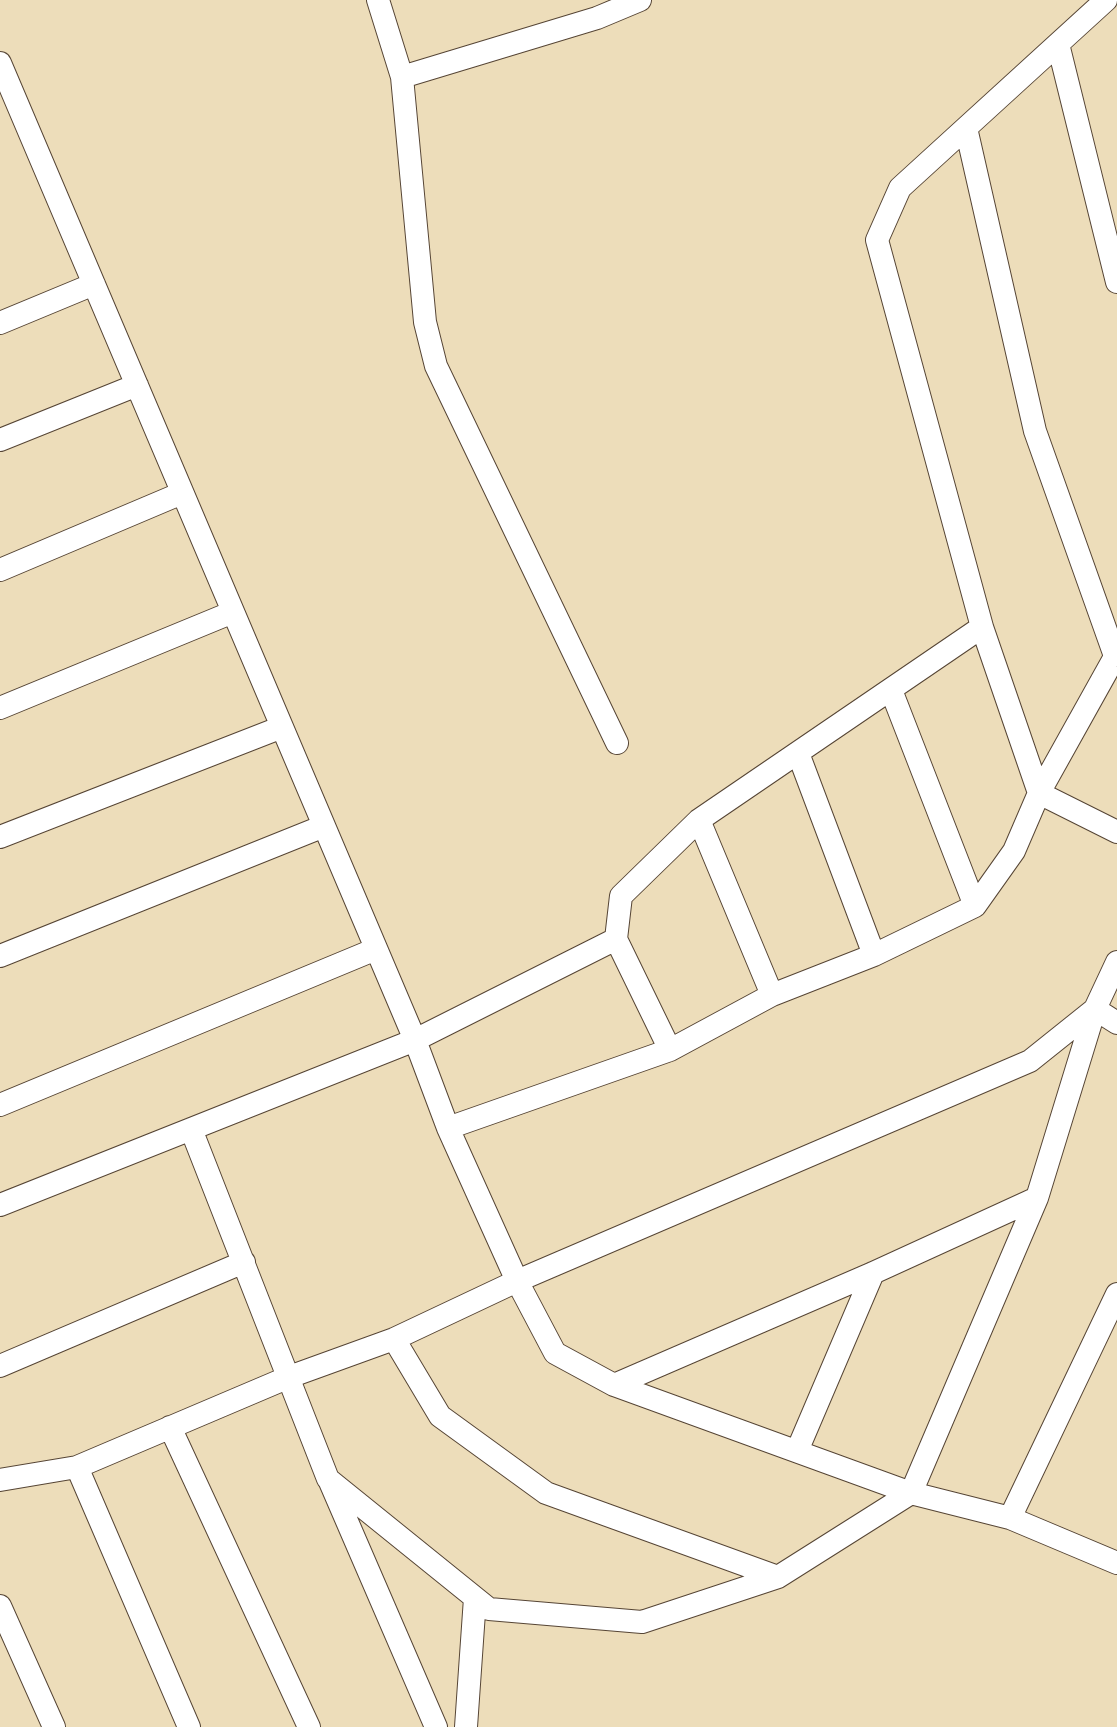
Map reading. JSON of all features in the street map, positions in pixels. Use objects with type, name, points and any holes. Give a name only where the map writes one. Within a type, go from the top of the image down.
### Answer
[{"type":"street","points":[[378,0],[402,78],[425,322],[436,366],[617,743]]},
{"type":"street","points":[[402,78],[597,18],[640,0]]},
{"type":"street","points":[[1106,0],[900,188],[877,240],[982,627],[1039,793],[1117,832]]},
{"type":"street","points":[[1058,44],[1117,282]]},
{"type":"street","points":[[0,63],[415,1040],[448,1128],[517,1281],[555,1353],[614,1384],[911,1493],[1010,1518],[1116,1560]]},
{"type":"street","points":[[448,1128],[670,1050],[772,995],[874,955],[975,906],[1014,851],[1039,793],[1116,655],[1035,431],[966,128]]},
{"type":"street","points":[[0,323],[94,284]]},
{"type":"street","points":[[0,440],[137,385]]},
{"type":"street","points":[[0,570],[182,493]]},
{"type":"street","points":[[0,708],[233,612]]},
{"type":"street","points":[[670,1050],[616,939],[621,896],[699,820],[982,627]]},
{"type":"street","points":[[891,690],[975,906]]},
{"type":"street","points":[[0,837],[282,727]]},
{"type":"street","points":[[798,753],[874,955]]},
{"type":"street","points":[[699,820],[772,995]]},
{"type":"street","points":[[0,956],[324,826]]},
{"type":"street","points":[[0,1205],[415,1040],[616,939]]},
{"type":"street","points":[[0,1105],[376,949]]},
{"type":"street","points":[[328,1479],[488,1608],[642,1622],[778,1577],[911,1493],[1037,1198],[1095,1009],[1117,962]]},
{"type":"street","points":[[1095,1009],[1117,1024]]},
{"type":"street","points":[[0,1480],[77,1467],[289,1377],[394,1339],[517,1281],[1030,1061],[1095,1009]]},
{"type":"street","points":[[191,1129],[328,1479],[436,1727]]},
{"type":"street","points":[[614,1384],[873,1273],[1037,1198]]},
{"type":"street","points":[[0,1366],[244,1262]]},
{"type":"street","points":[[797,1450],[873,1273]]},
{"type":"street","points":[[1010,1518],[1117,1294]]},
{"type":"street","points":[[394,1339],[440,1416],[546,1493],[778,1577]]},
{"type":"street","points":[[170,1427],[308,1727]]},
{"type":"street","points":[[77,1467],[189,1727]]},
{"type":"street","points":[[466,1727],[475,1598]]},
{"type":"street","points":[[0,1606],[54,1727]]}]
